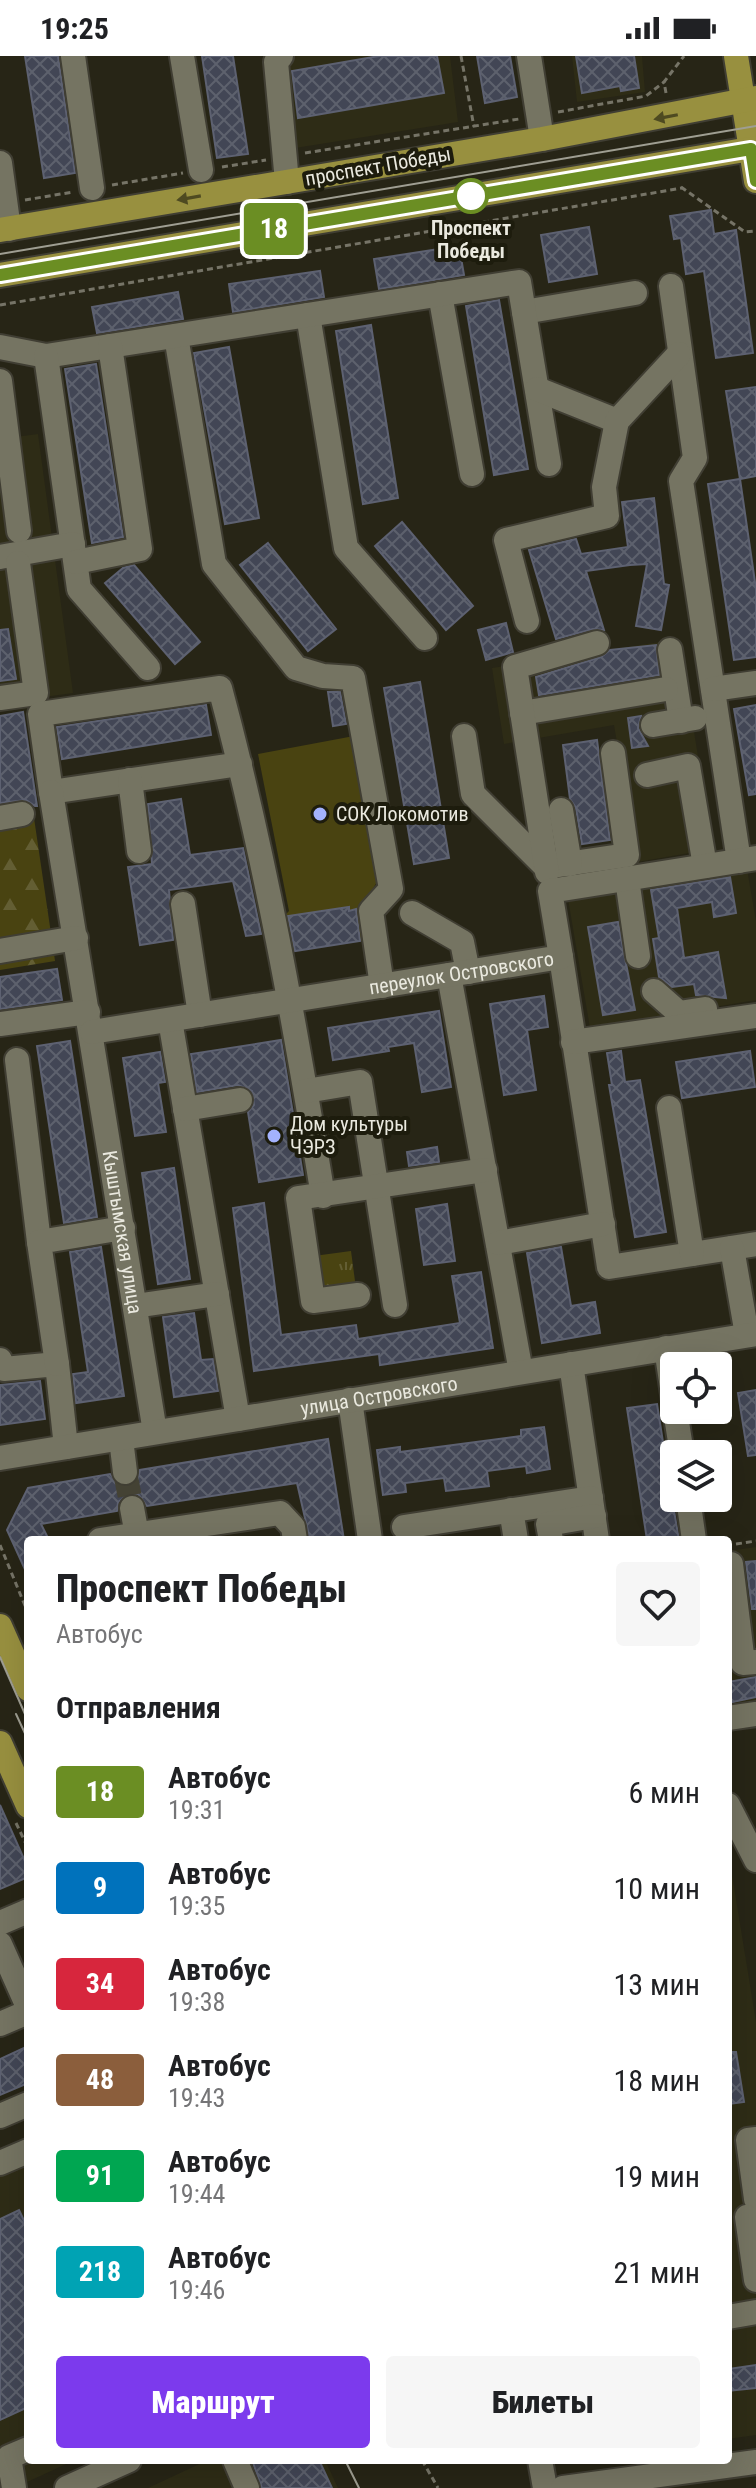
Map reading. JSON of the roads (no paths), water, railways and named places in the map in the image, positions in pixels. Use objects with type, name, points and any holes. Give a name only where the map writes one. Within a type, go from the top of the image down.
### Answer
[{"type":"main road","points":[[736,56],[749,99],[756,181]]},
{"type":"main road","name":"проспект Победы","points":[[4,229],[287,182],[540,127],[749,99]]},
{"type":"main road","points":[[0,275],[753,149]]},
{"type":"main road","points":[[0,1626],[24,1680]]},
{"type":"main road","points":[[0,1743],[24,1797]]},
{"type":"street","points":[[73,56],[92,188]]},
{"type":"street","points":[[182,56],[201,170]]},
{"type":"street","points":[[281,56],[276,62],[287,182]]},
{"type":"street","points":[[529,56],[540,127]]},
{"type":"street","points":[[0,163],[6,203],[4,229]]},
{"type":"street","points":[[0,347],[46,356],[519,282],[549,464]]},
{"type":"street","points":[[464,736],[473,794],[555,874],[627,879],[752,860],[717,715],[681,481],[695,458],[671,286]]},
{"type":"street","points":[[524,312],[635,293]]},
{"type":"street","points":[[440,294],[472,474]]},
{"type":"street","points":[[308,315],[346,548],[425,638]]},
{"type":"street","points":[[176,336],[214,564],[296,668],[323,676],[353,678],[391,889],[371,911],[382,986]]},
{"type":"street","points":[[0,698],[36,693],[9,560],[140,549],[110,346]]},
{"type":"street","points":[[527,621],[506,540],[607,516],[604,487],[617,421],[679,354]]},
{"type":"street","points":[[46,356],[79,589],[148,668]]},
{"type":"street","points":[[0,381],[3,426],[19,531]]},
{"type":"street","points":[[537,389],[617,421]]},
{"type":"street","points":[[555,874],[515,667],[597,643]]},
{"type":"street","points":[[670,650],[681,721]]},
{"type":"street","points":[[713,689],[756,683]]},
{"type":"street","name":"Кыштымская улица","points":[[155,1432],[40,714],[220,688],[240,764]]},
{"type":"street","points":[[522,713],[666,689]]},
{"type":"street","points":[[653,725],[717,715]]},
{"type":"street","points":[[555,874],[627,855],[613,753]]},
{"type":"street","points":[[51,792],[240,764],[291,1000],[323,1196]]},
{"type":"street","points":[[647,775],[688,766],[705,866]]},
{"type":"street","points":[[130,780],[139,851]]},
{"type":"street","points":[[555,874],[561,810]]},
{"type":"street","name":"переулок Островского","points":[[0,1024],[170,1020],[561,957],[555,874]]},
{"type":"street","points":[[627,879],[638,956]]},
{"type":"street","points":[[183,904],[200,1015]]},
{"type":"street","points":[[412,913],[462,942],[458,973],[485,1170],[521,1372]]},
{"type":"street","points":[[0,951],[76,938]]},
{"type":"street","points":[[561,957],[609,1267],[756,1244]]},
{"type":"street","points":[[654,991],[679,1013],[733,1005],[745,1017]]},
{"type":"street","points":[[573,1042],[745,1017]]},
{"type":"street","points":[[170,1020],[238,1419]]},
{"type":"street","points":[[17,1060],[66,1447]]},
{"type":"street","points":[[306,1091],[360,1082],[395,1305]]},
{"type":"street","points":[[185,1109],[240,1100]]},
{"type":"street","points":[[669,1108],[692,1254]]},
{"type":"street","points":[[358,1295],[313,1301],[298,1198],[485,1170]]},
{"type":"street","points":[[498,1243],[603,1224]]},
{"type":"street","points":[[39,1242],[123,1228]]},
{"type":"street","points":[[732,1248],[751,1335]]},
{"type":"street","points":[[135,1306],[217,1294]]},
{"type":"street","name":"улица Островского","points":[[0,1458],[751,1335]]},
{"type":"street","points":[[666,1348],[667,1352]]},
{"type":"street","points":[[0,1360],[4,1369],[57,1364]]},
{"type":"street","points":[[571,1364],[594,1518]]},
{"type":"street","points":[[350,1400],[369,1536]]},
{"type":"street","points":[[121,1439],[125,1472]]},
{"type":"street","points":[[132,1508],[137,1535]]},
{"type":"street","points":[[404,1527],[511,1510],[594,1518]]},
{"type":"street","points":[[511,1510],[515,1536]]},
{"type":"street","points":[[690,1512],[693,1536]]},
{"type":"street","points":[[130,1536],[280,1513],[293,1527],[294,1536]]},
{"type":"street","points":[[550,1536],[548,1524],[594,1518]]},
{"type":"street","points":[[732,1605],[743,1663],[756,1662]]},
{"type":"street","points":[[732,1717],[756,1714]]},
{"type":"street","points":[[732,1813],[756,1860]]},
{"type":"street","points":[[0,1923],[24,1913]]},
{"type":"street","points":[[0,1944],[24,2001]]},
{"type":"street","points":[[0,2024],[24,2012]]},
{"type":"street","points":[[0,2116],[24,2106]]},
{"type":"street","points":[[756,2139],[748,2140],[747,2213],[756,2280]]},
{"type":"street","points":[[0,2163],[24,2153]]},
{"type":"street","points":[[732,2316],[756,2312]]},
{"type":"street","points":[[14,2488],[9,2457],[24,2451]]},
{"type":"street","points":[[563,2488],[756,2462]]},
{"type":"street","points":[[67,2488],[120,2464]]},
{"type":"street","points":[[237,2464],[247,2488]]},
{"type":"street","points":[[541,2464],[545,2488]]},
{"type":"tunnel","points":[[125,1472],[132,1508]]},
{"type":"tram line","points":[[0,254],[756,126]]},
{"type":"tram line","points":[[0,1657],[24,1712]]},
{"type":"tram line","points":[[16,1714],[24,1731]]},
{"type":"tram line","points":[[347,2464],[359,2488]]},
{"type":"place","name":"Проспект Победы","points":[[471,196]]},
{"type":"place","name":"СОК Локомотив","points":[[320,814]]},
{"type":"place","name":"Дом культуры ЧЭРЗ","points":[[274,1136]]}]
